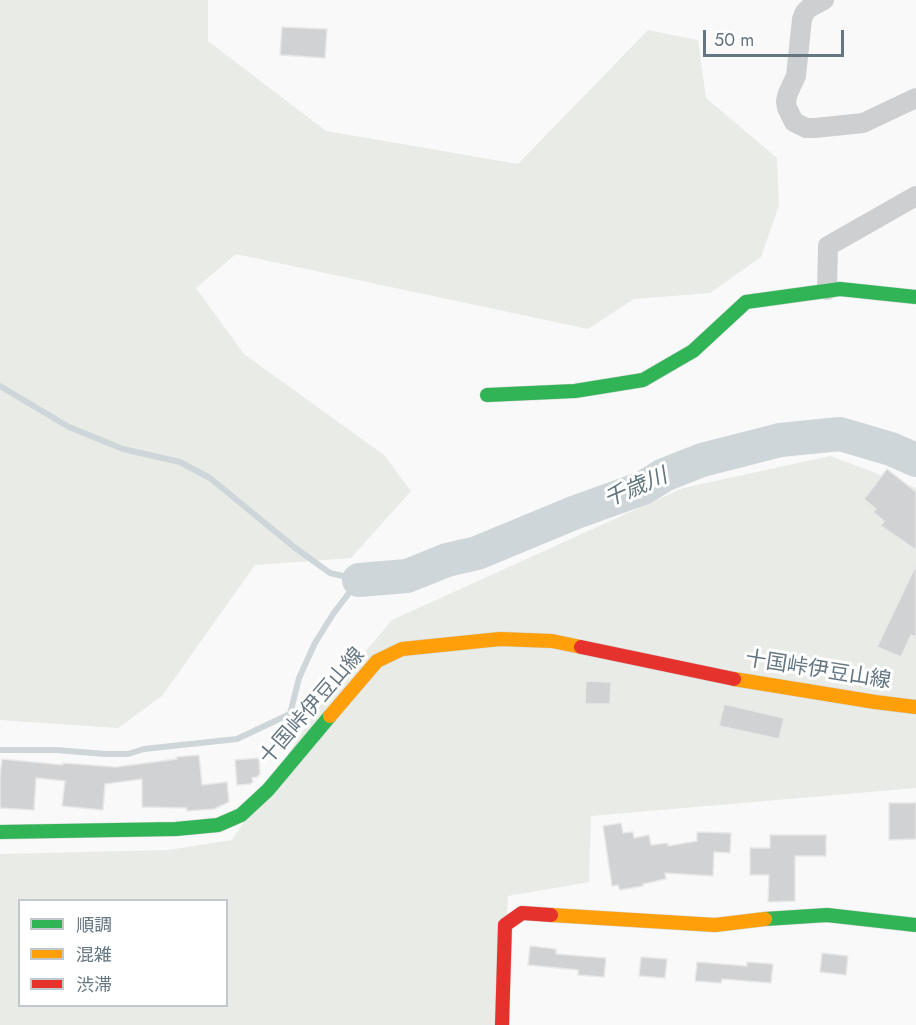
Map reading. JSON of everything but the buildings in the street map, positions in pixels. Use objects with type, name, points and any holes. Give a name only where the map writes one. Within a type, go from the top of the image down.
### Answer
[{"type":"main road","points":[[487,395],[575,391],[643,380],[693,351],[746,302],[827,290],[916,297]]},
{"type":"main road","name":"十国峠伊豆山線","points":[[0,832],[176,829],[218,825],[242,815],[267,790],[377,662],[402,648],[500,639],[552,641],[737,680],[916,707]]},
{"type":"main road","points":[[502,1025],[505,925],[522,913],[715,925],[827,915],[916,925]]},
{"type":"street","points":[[824,0],[809,8],[802,19],[796,76],[786,100],[794,122],[806,128],[863,123],[916,98]]},
{"type":"street","points":[[827,290],[828,246],[916,196]]},
{"type":"shaded area","points":[[0,0],[208,0],[208,41],[326,131],[518,164],[648,30],[698,40],[706,98],[777,158],[779,205],[761,257],[710,293],[634,299],[588,329],[236,254],[196,288],[244,354],[384,455],[411,491],[351,558],[255,565],[162,696],[118,728],[0,720]]},
{"type":"shaded area","points":[[830,456],[916,488],[916,788],[591,816],[589,882],[508,896],[500,1025],[0,1025],[0,854],[168,850],[232,840],[320,705],[392,620],[683,488]]},
{"type":"waterway","points":[[0,386],[69,427],[123,449],[180,462],[210,478],[294,547],[330,573],[359,580],[333,614],[315,643],[299,678],[290,714],[237,739],[144,749],[128,754],[0,750]]},
{"type":"waterway","name":"千歳川","points":[[359,580],[407,576],[447,560],[477,553],[576,512],[643,488],[664,475],[702,460],[780,440],[840,434],[891,449],[916,460]]},
{"type":"traffic: fast","points":[[487,395],[575,391],[643,380],[693,351],[746,302],[840,289],[916,297]]},
{"type":"traffic: fast","points":[[0,832],[176,829],[218,825],[241,815],[268,790],[330,716]]},
{"type":"traffic: fast","points":[[765,919],[827,915],[916,925]]},
{"type":"traffic: slow","points":[[330,716],[377,661],[402,649],[500,639],[552,641],[581,647]]},
{"type":"traffic: slow","points":[[734,679],[916,707]]},
{"type":"traffic: slow","points":[[551,915],[715,925],[765,919]]},
{"type":"traffic: jam","points":[[581,647],[734,679]]},
{"type":"traffic: jam","points":[[502,1025],[505,925],[522,913],[551,915]]}]
